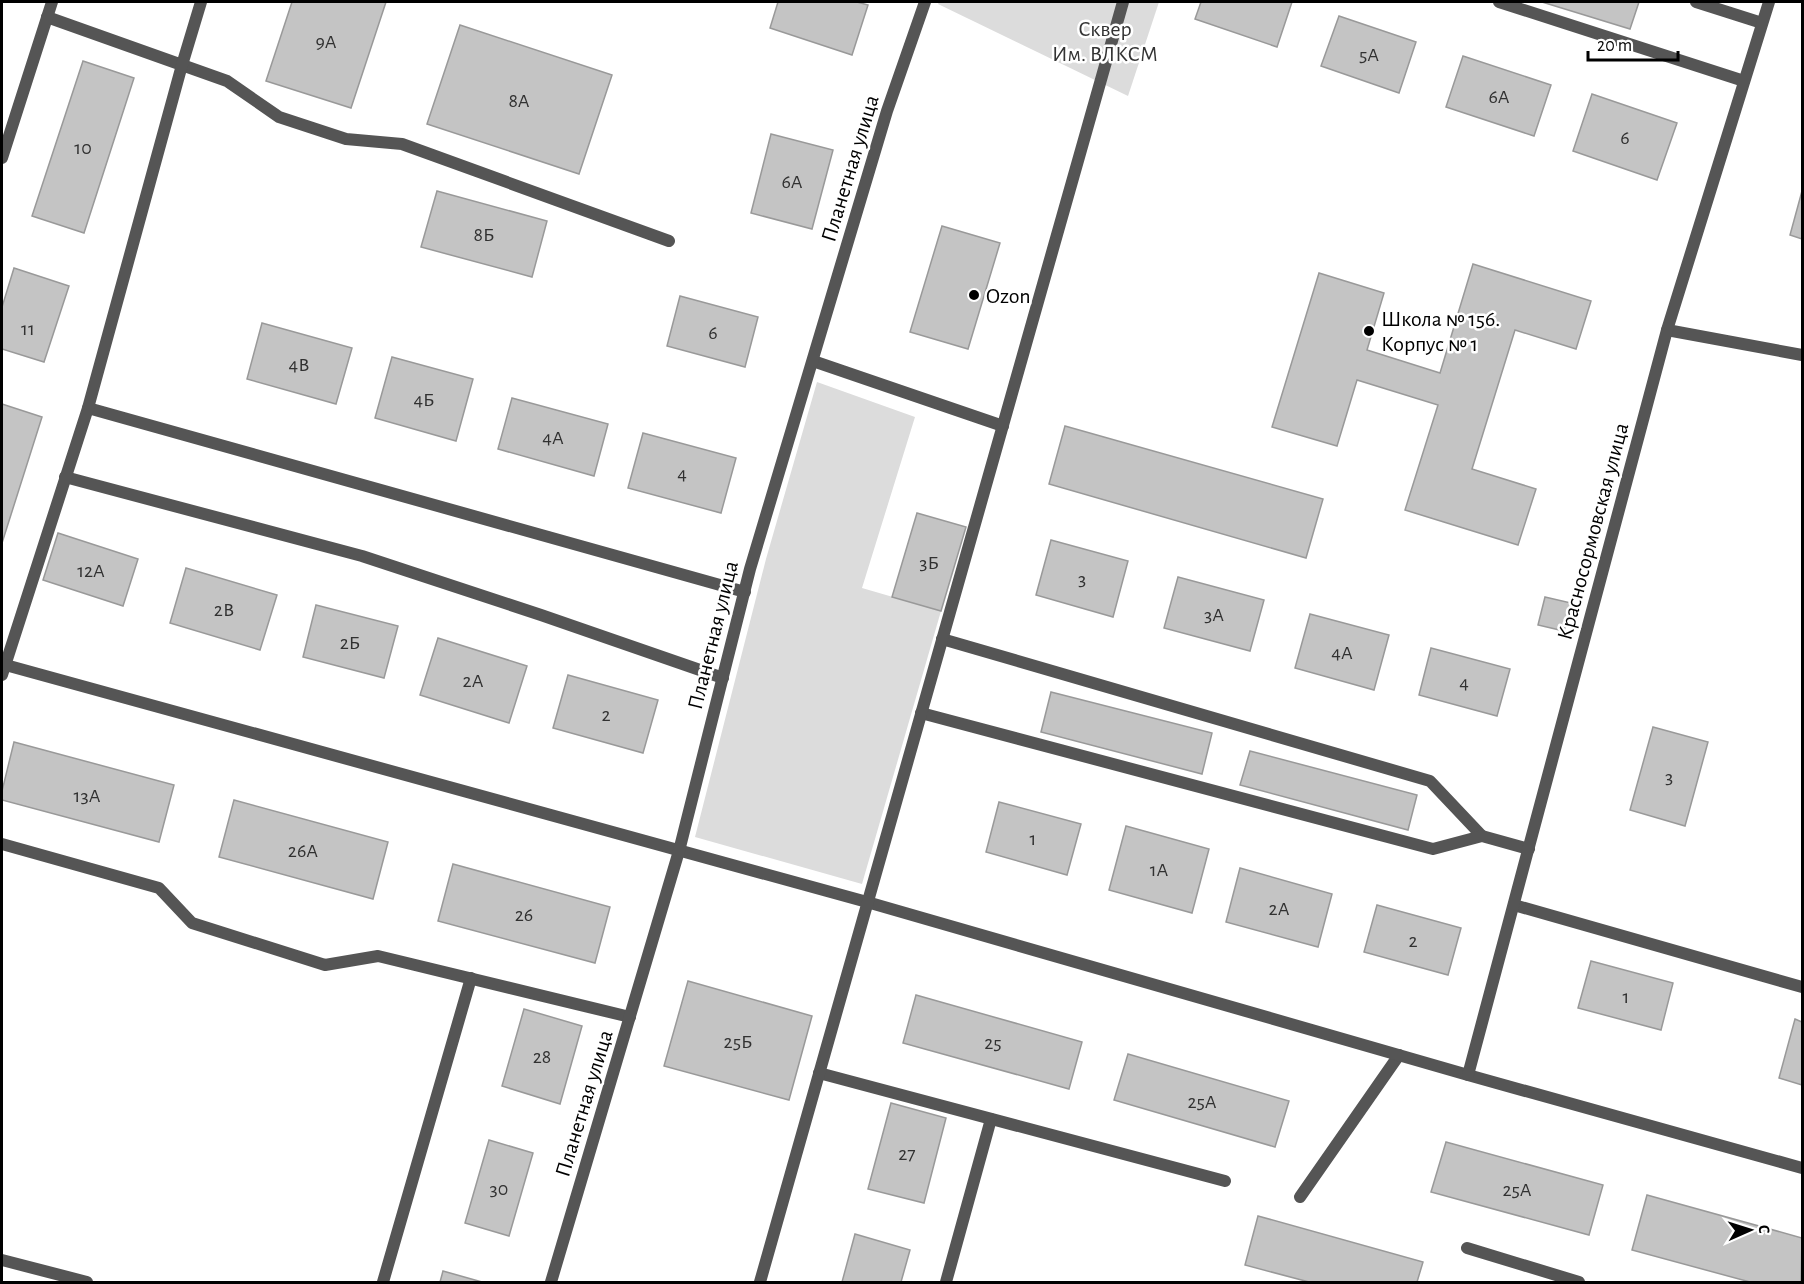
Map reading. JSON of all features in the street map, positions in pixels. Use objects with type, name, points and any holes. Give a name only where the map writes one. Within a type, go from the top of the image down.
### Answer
[{"type":"street","points":[[2,158],[52,2]]},
{"type":"street","points":[[201,2],[88,408],[2,668],[867,902],[1468,1075],[1803,1168]]},
{"type":"street","name":"Планетная улица","points":[[551,1282],[679,851],[745,592],[887,111],[925,2]]},
{"type":"street","points":[[760,1282],[1123,2]]},
{"type":"street","points":[[1499,2],[1744,81]]},
{"type":"street","points":[[1696,2],[1762,23]]},
{"type":"street","name":"Красносормовская улица","points":[[1468,1075],[1667,330],[1769,2]]},
{"type":"street","points":[[47,17],[227,81],[279,117],[346,140],[402,144],[669,241]]},
{"type":"street","points":[[1667,330],[1803,355]]},
{"type":"street","points":[[813,361],[1003,426]]},
{"type":"street","points":[[88,408],[745,592]]},
{"type":"street","points":[[65,477],[362,556],[723,678]]},
{"type":"street","points":[[942,639],[1430,782],[1482,836]]},
{"type":"street","points":[[921,713],[1433,849],[1482,836],[1529,849]]},
{"type":"street","points":[[2,844],[159,888],[192,923],[325,965],[378,956],[630,1017]]},
{"type":"street","points":[[1514,905],[1803,987]]},
{"type":"street","points":[[383,1282],[471,978]]},
{"type":"street","points":[[1300,1197],[1399,1055]]},
{"type":"street","points":[[819,1073],[1225,1181]]},
{"type":"street","points":[[946,1282],[991,1119]]},
{"type":"street","points":[[1467,1248],[1579,1282]]},
{"type":"street","points":[[2,1260],[87,1282]]},
{"type":"green space","name":"Сквер Им. ВЛКСМ","points":[[939,2],[1159,2],[1128,96],[938,4]]},
{"type":"green space","points":[[817,382],[915,417],[862,588],[941,611],[862,884],[695,837],[766,559]]},
{"type":"building","points":[[292,2],[386,2],[351,108],[266,81]]},
{"type":"building","points":[[778,2],[857,2],[868,5],[852,55],[770,28]]},
{"type":"building","points":[[1201,2],[1292,2],[1277,47],[1195,19]]},
{"type":"building","points":[[1542,2],[1639,2],[1630,29]]},
{"type":"building","points":[[1339,16],[1416,42],[1399,93],[1321,66]]},
{"type":"building","points":[[460,25],[612,75],[579,174],[427,124]]},
{"type":"building","points":[[1463,56],[1551,85],[1534,136],[1446,107]]},
{"type":"building","points":[[83,61],[134,78],[84,233],[32,216]]},
{"type":"building","points":[[1592,94],[1677,123],[1657,180],[1573,151]]},
{"type":"building","points":[[771,134],[833,150],[812,229],[751,213]]},
{"type":"building","points":[[437,191],[547,221],[532,277],[421,247]]},
{"type":"building","points":[[1802,191],[1802,239],[1790,235]]},
{"type":"building","points":[[942,226],[1000,243],[968,349],[910,332]]},
{"type":"building","points":[[1473,264],[1591,301],[1576,349],[1515,330],[1472,469],[1536,489],[1518,545],[1405,510],[1438,405],[1357,380],[1337,446],[1272,427],[1319,273],[1384,293],[1367,350],[1440,373]]},
{"type":"building","points":[[14,268],[69,286],[44,362],[2,349],[2,307]]},
{"type":"building","points":[[680,296],[758,317],[745,367],[667,346]]},
{"type":"building","points":[[262,323],[352,348],[336,404],[247,379]]},
{"type":"building","points":[[392,357],[473,379],[456,441],[375,418]]},
{"type":"building","points":[[512,398],[608,424],[594,476],[498,449]]},
{"type":"building","points":[[2,404],[42,417],[2,543]]},
{"type":"building","points":[[1065,426],[1323,499],[1306,558],[1049,484]]},
{"type":"building","points":[[643,433],[736,458],[721,513],[628,488]]},
{"type":"building","points":[[917,513],[966,527],[941,611],[892,597]]},
{"type":"building","points":[[58,533],[138,559],[123,606],[43,580]]},
{"type":"building","points":[[1051,540],[1128,561],[1113,617],[1036,595]]},
{"type":"building","points":[[186,568],[277,595],[260,650],[170,623]]},
{"type":"building","points":[[1178,577],[1264,600],[1250,651],[1164,628]]},
{"type":"building","points":[[1545,597],[1571,603],[1564,631],[1538,625]]},
{"type":"building","points":[[316,605],[398,626],[384,678],[303,657]]},
{"type":"building","points":[[1310,614],[1389,635],[1374,690],[1295,668]]},
{"type":"building","points":[[438,638],[527,666],[509,723],[420,695]]},
{"type":"building","points":[[1431,648],[1510,669],[1497,716],[1419,695]]},
{"type":"building","points":[[568,675],[658,700],[643,753],[553,728]]},
{"type":"building","points":[[1051,692],[1212,733],[1202,774],[1041,732]]},
{"type":"building","points":[[1653,727],[1708,742],[1685,826],[1630,810]]},
{"type":"building","points":[[14,742],[174,785],[159,842],[2,800],[2,791]]},
{"type":"building","points":[[1250,751],[1417,795],[1408,830],[1240,785]]},
{"type":"building","points":[[234,800],[388,842],[373,899],[219,857]]},
{"type":"building","points":[[999,802],[1081,824],[1067,875],[986,852]]},
{"type":"building","points":[[1126,826],[1209,849],[1192,913],[1109,890]]},
{"type":"building","points":[[453,864],[610,907],[595,963],[438,921]]},
{"type":"building","points":[[1240,868],[1332,894],[1318,947],[1226,922]]},
{"type":"building","points":[[1377,905],[1461,928],[1448,975],[1364,952]]},
{"type":"building","points":[[1591,961],[1673,983],[1661,1030],[1578,1008]]},
{"type":"building","points":[[688,981],[812,1016],[789,1100],[664,1066]]},
{"type":"building","points":[[916,995],[1082,1042],[1069,1089],[903,1043]]},
{"type":"building","points":[[524,1009],[582,1026],[560,1104],[502,1086]]},
{"type":"building","points":[[1795,1019],[1802,1022],[1802,1085],[1779,1078]]},
{"type":"building","points":[[1128,1054],[1289,1101],[1275,1147],[1114,1100]]},
{"type":"building","points":[[891,1103],[946,1118],[924,1203],[868,1189]]},
{"type":"building","points":[[489,1140],[533,1153],[509,1236],[465,1223]]},
{"type":"building","points":[[1446,1142],[1603,1185],[1589,1235],[1431,1192]]},
{"type":"building","points":[[1647,1195],[1802,1238],[1801,1282],[1750,1282],[1632,1250]]},
{"type":"building","points":[[1258,1216],[1423,1262],[1417,1282],[1309,1282],[1245,1265]]},
{"type":"building","points":[[855,1234],[910,1250],[901,1282],[842,1282]]},
{"type":"building","points":[[443,1271],[482,1282],[440,1282]]},
{"type":"place","name":"Ozon","points":[[974,295]]},
{"type":"place","name":"Школа № 156. Корпус № 1","points":[[1369,331]]}]
